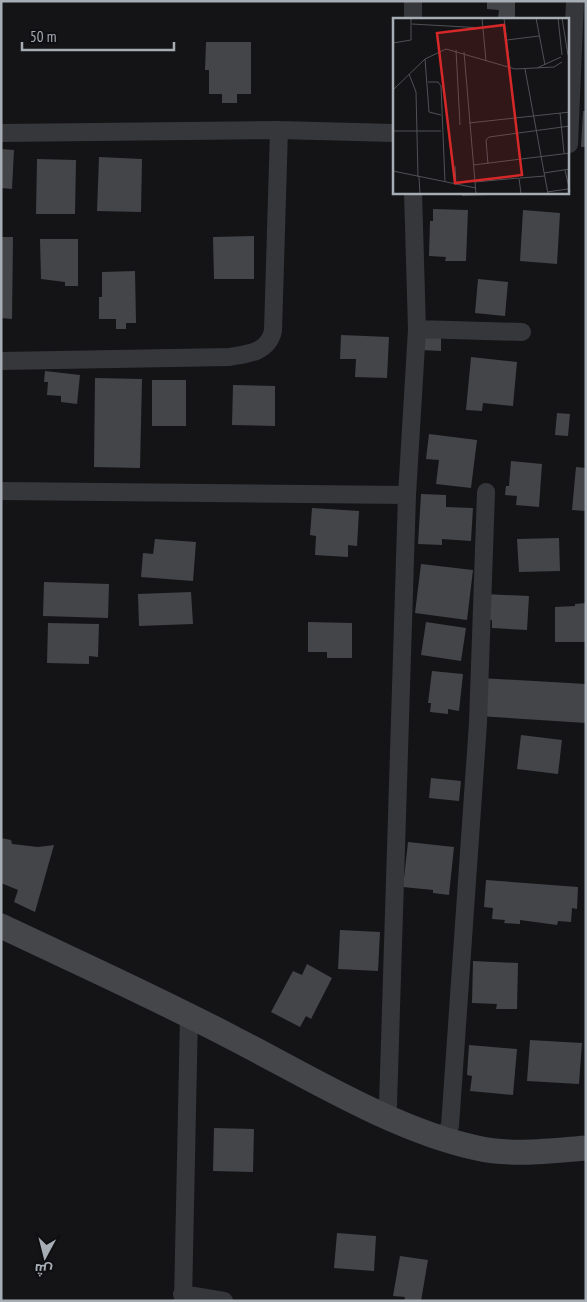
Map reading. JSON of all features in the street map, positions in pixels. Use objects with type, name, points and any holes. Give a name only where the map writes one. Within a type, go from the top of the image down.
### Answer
[{"type":"street","points":[[413,1],[413,18]]},
{"type":"street","points":[[570,103],[575,1]]},
{"type":"street","points":[[1,133],[279,130],[393,133]]},
{"type":"street","points":[[1,361],[229,357],[248,354],[265,348],[271,339],[273,331],[279,130]]},
{"type":"street","points":[[374,1111],[388,1105],[407,495],[417,329],[413,194]]},
{"type":"street","points":[[417,329],[522,332]]},
{"type":"street","points":[[1,491],[407,495]]},
{"type":"street","points":[[442,1138],[450,1126],[478,724],[486,492]]},
{"type":"street","points":[[1,926],[189,1015],[374,1111],[442,1138],[477,1149],[520,1154],[586,1148]]},
{"type":"street","points":[[189,1015],[182,1297],[224,1301]]},
{"type":"building","points":[[487,1],[515,1],[515,18],[498,18],[499,10],[487,9]]},
{"type":"building","points":[[206,42],[251,42],[251,94],[237,94],[237,103],[222,103],[222,94],[209,94],[209,70],[205,70]]},
{"type":"building","points":[[583,111],[586,111],[586,147],[581,147]]},
{"type":"building","points":[[1,149],[14,150],[12,189],[1,188]]},
{"type":"building","points":[[99,157],[142,159],[141,212],[97,211]]},
{"type":"building","points":[[37,159],[76,160],[75,214],[36,214]]},
{"type":"building","points":[[462,194],[517,194],[462,196]]},
{"type":"building","points":[[433,209],[468,210],[466,261],[445,261],[446,257],[429,256],[430,221],[433,221]]},
{"type":"building","points":[[523,210],[560,213],[557,264],[520,261]]},
{"type":"building","points":[[254,236],[254,279],[214,279],[213,237]]},
{"type":"building","points":[[1,237],[13,237],[12,319],[1,318]]},
{"type":"building","points":[[40,239],[78,239],[78,286],[65,286],[65,282],[41,279]]},
{"type":"building","points":[[135,271],[136,323],[126,323],[126,329],[116,329],[116,319],[99,319],[99,297],[102,297],[102,272]]},
{"type":"building","points":[[478,279],[508,282],[505,316],[475,313]]},
{"type":"building","points":[[341,335],[389,337],[387,378],[355,377],[356,359],[340,359]]},
{"type":"building","points":[[420,335],[441,336],[441,351],[420,350]]},
{"type":"building","points":[[471,357],[517,362],[513,406],[483,403],[482,411],[466,410]]},
{"type":"building","points":[[45,371],[80,375],[77,404],[61,402],[61,396],[47,395],[48,382],[44,382]]},
{"type":"building","points":[[95,378],[142,379],[140,468],[94,467]]},
{"type":"building","points":[[152,380],[186,380],[186,426],[152,426]]},
{"type":"building","points":[[233,385],[275,386],[275,426],[232,425]]},
{"type":"building","points":[[557,413],[570,414],[568,436],[555,435]]},
{"type":"building","points":[[429,434],[477,440],[471,488],[436,484],[439,460],[426,459]]},
{"type":"building","points":[[511,461],[542,464],[539,507],[516,505],[517,496],[505,495],[506,486],[509,486]]},
{"type":"building","points":[[576,467],[586,468],[586,511],[572,510]]},
{"type":"building","points":[[421,494],[446,495],[446,507],[473,508],[471,541],[442,539],[442,545],[418,544]]},
{"type":"building","points":[[312,508],[359,511],[357,546],[348,545],[348,557],[315,555],[316,536],[310,535]]},
{"type":"building","points":[[559,538],[560,571],[519,572],[517,539]]},
{"type":"building","points":[[155,539],[196,542],[193,581],[141,577],[143,553],[153,554]]},
{"type":"building","points":[[421,564],[473,570],[467,620],[415,613]]},
{"type":"building","points":[[44,582],[109,584],[108,618],[43,616]]},
{"type":"building","points":[[191,592],[193,624],[139,626],[138,594]]},
{"type":"building","points":[[484,594],[529,596],[527,630],[492,628],[492,620],[483,620]]},
{"type":"building","points":[[586,603],[586,642],[555,642],[555,607],[575,606],[575,604]]},
{"type":"building","points":[[308,622],[352,623],[352,658],[327,658],[327,652],[308,652]]},
{"type":"building","points":[[426,622],[466,628],[461,661],[421,655]]},
{"type":"building","points":[[48,623],[99,624],[98,657],[89,656],[89,664],[47,663]]},
{"type":"building","points":[[432,671],[463,674],[459,711],[448,709],[448,714],[430,712],[431,703],[428,703]]},
{"type":"building","points":[[481,678],[586,684],[586,723],[478,716]]},
{"type":"building","points":[[521,735],[562,740],[558,774],[517,769]]},
{"type":"building","points":[[431,778],[461,781],[459,801],[429,798]]},
{"type":"building","points":[[1,838],[11,840],[12,844],[38,847],[54,845],[35,912],[14,902],[18,890],[1,883]]},
{"type":"building","points":[[408,842],[454,847],[449,895],[433,893],[433,890],[403,887]]},
{"type":"building","points":[[486,880],[578,887],[577,909],[572,908],[571,922],[558,921],[557,925],[520,920],[520,924],[504,923],[505,920],[492,919],[493,908],[484,907]]},
{"type":"building","points":[[340,930],[380,932],[378,971],[338,969]]},
{"type":"building","points":[[473,961],[518,963],[517,1009],[496,1009],[497,1004],[472,1003]]},
{"type":"building","points":[[307,964],[332,978],[311,1019],[306,1016],[300,1027],[271,1012],[293,971],[302,975]]},
{"type":"building","points":[[530,1040],[582,1043],[579,1084],[527,1081]]},
{"type":"building","points":[[469,1045],[517,1049],[513,1095],[470,1091],[472,1076],[467,1075]]},
{"type":"building","points":[[214,1128],[254,1129],[253,1172],[213,1171]]},
{"type":"building","points":[[337,1233],[376,1236],[374,1271],[334,1268]]},
{"type":"building","points":[[400,1256],[428,1260],[421,1301],[404,1301],[405,1297],[393,1296]]}]
